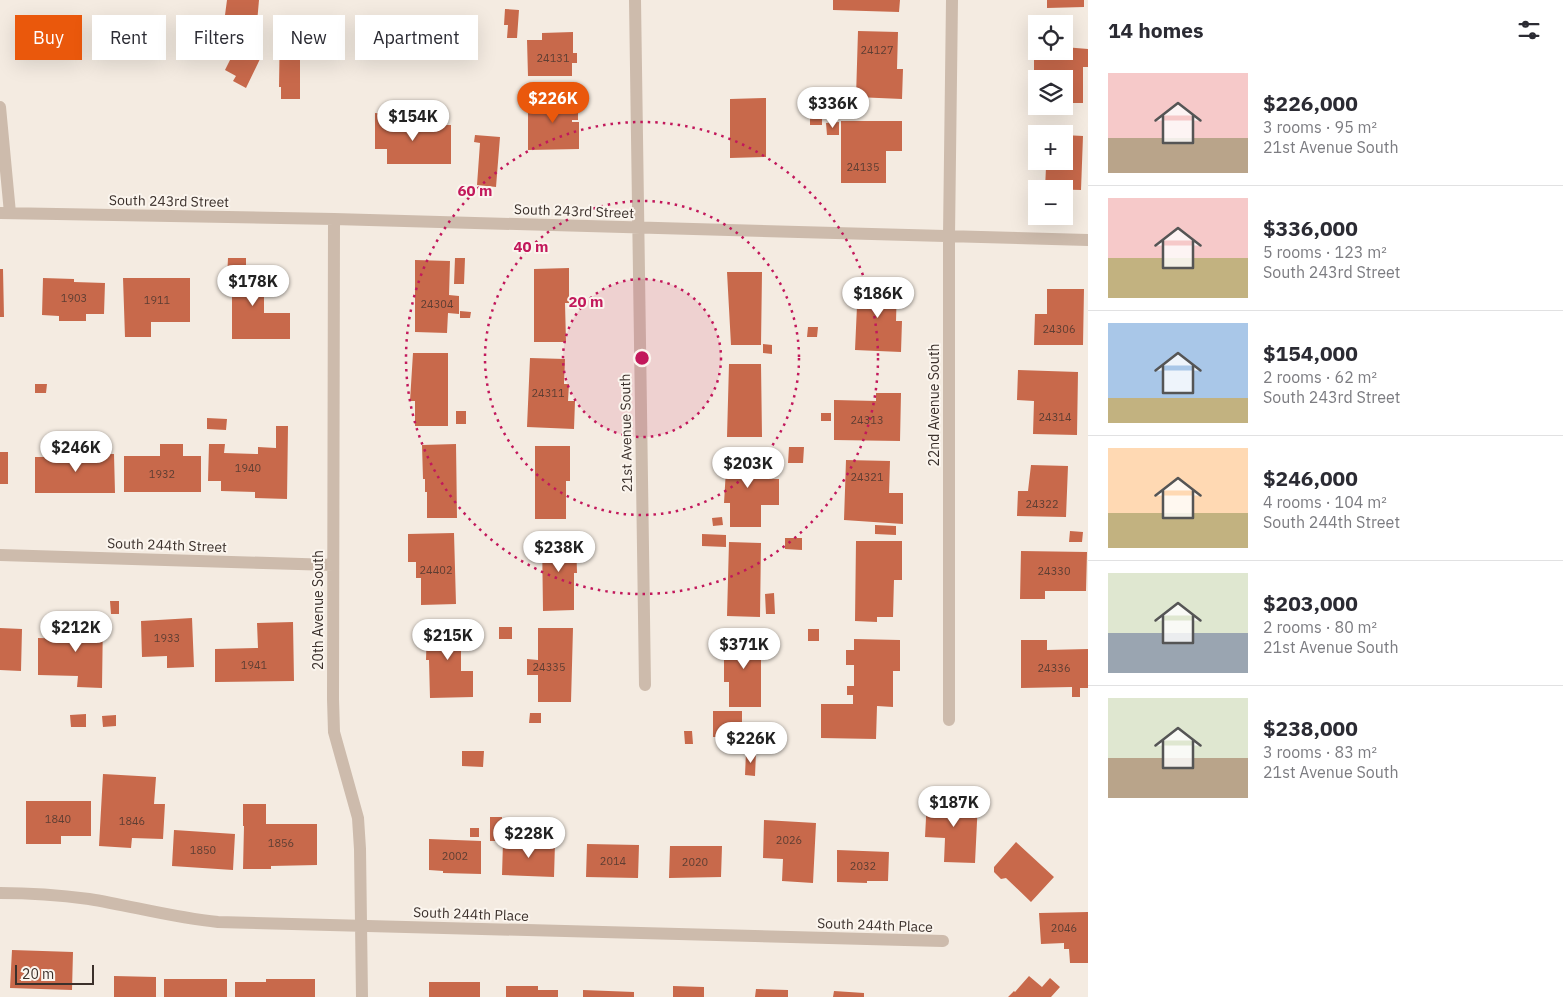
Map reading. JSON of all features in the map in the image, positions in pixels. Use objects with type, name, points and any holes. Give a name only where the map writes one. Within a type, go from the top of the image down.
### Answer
[{"type":"street","name":"21st Avenue South","points":[[635,0],[645,685]]},
{"type":"street","name":"22nd Avenue South","points":[[949,720],[949,235],[952,0]]},
{"type":"street","points":[[0,107],[5,213]]},
{"type":"street","name":"South 243rd Street","points":[[5,213],[334,219],[1088,240]]},
{"type":"street","name":"20th Avenue South","points":[[334,219],[334,732],[358,818],[362,997]]},
{"type":"street","name":"South 244th Street","points":[[0,555],[333,565]]},
{"type":"street","name":"South 244th Place","points":[[0,893],[46,894],[90,899],[185,919],[218,922],[943,941]]},
{"type":"building","points":[[227,0],[259,0],[258,15],[225,15]]},
{"type":"building","points":[[833,0],[900,0],[899,12],[833,10]]},
{"type":"building","points":[[1047,0],[1084,0],[1084,7],[1047,8]]},
{"type":"building","points":[[505,9],[519,10],[517,38],[507,38],[508,25],[504,25]]},
{"type":"building","points":[[858,31],[898,32],[897,69],[903,69],[902,99],[856,97]]},
{"type":"building","points":[[573,32],[573,53],[577,53],[577,63],[572,63],[572,76],[528,76],[527,40],[542,40],[542,33]]},
{"type":"building","points":[[1073,48],[1088,49],[1088,67],[1083,67],[1083,103],[1073,103],[1073,70],[1034,70],[1034,60],[1073,60]]},
{"type":"building","points":[[230,60],[260,60],[246,88],[233,81],[236,76],[225,70]]},
{"type":"building","points":[[279,60],[300,60],[300,99],[281,99],[281,87],[279,87]]},
{"type":"building","points":[[821,93],[842,94],[842,109],[820,107]]},
{"type":"building","points":[[530,97],[572,97],[572,108],[578,108],[578,120],[572,120],[572,122],[579,122],[579,149],[528,150],[528,99]]},
{"type":"building","points":[[766,98],[766,157],[730,158],[730,99]]},
{"type":"building","points":[[809,100],[819,100],[819,109],[809,109]]},
{"type":"building","points":[[810,111],[822,111],[822,125],[810,125]]},
{"type":"building","points":[[375,113],[388,114],[388,125],[451,125],[451,164],[387,164],[387,149],[375,149]]},
{"type":"building","points":[[841,121],[902,121],[902,151],[886,151],[886,183],[841,183]]},
{"type":"building","points":[[839,122],[839,135],[827,135],[826,123]]},
{"type":"building","points":[[475,135],[500,137],[496,187],[477,185],[480,143],[474,142]]},
{"type":"building","points":[[1073,135],[1083,136],[1081,190],[1073,190],[1073,180],[1045,180],[1046,170],[1073,170]]},
{"type":"building","points":[[228,258],[246,258],[246,278],[264,278],[264,313],[290,313],[290,339],[232,339],[232,278],[227,278]]},
{"type":"building","points":[[455,258],[465,258],[464,284],[454,284]]},
{"type":"building","points":[[415,260],[450,261],[449,295],[459,296],[459,314],[448,313],[447,333],[415,332]]},
{"type":"building","points":[[569,268],[569,303],[565,303],[566,342],[534,342],[534,269]]},
{"type":"building","points":[[0,269],[3,269],[4,317],[0,317]]},
{"type":"building","points":[[727,272],[762,272],[761,345],[731,345]]},
{"type":"building","points":[[43,278],[105,283],[104,314],[86,314],[86,321],[59,321],[59,316],[42,315]]},
{"type":"building","points":[[123,278],[190,278],[190,322],[151,322],[151,337],[125,337]]},
{"type":"building","points":[[858,284],[897,286],[896,321],[902,321],[901,352],[855,350]]},
{"type":"building","points":[[1047,289],[1084,289],[1083,345],[1034,345],[1035,314],[1047,314]]},
{"type":"building","points":[[460,311],[471,312],[470,318],[460,318]]},
{"type":"building","points":[[808,327],[818,327],[817,337],[807,337]]},
{"type":"building","points":[[763,344],[772,345],[772,354],[763,353]]},
{"type":"building","points":[[413,353],[448,353],[448,426],[415,426],[415,401],[410,401]]},
{"type":"building","points":[[530,358],[565,359],[564,384],[569,384],[568,401],[575,401],[574,429],[527,427]]},
{"type":"building","points":[[729,364],[761,364],[762,437],[727,437]]},
{"type":"building","points":[[1018,370],[1078,372],[1077,435],[1033,434],[1034,401],[1017,400]]},
{"type":"building","points":[[35,384],[47,384],[46,393],[35,393]]},
{"type":"building","points":[[876,393],[901,393],[900,441],[834,440],[834,400],[876,401]]},
{"type":"building","points":[[456,411],[466,411],[466,424],[456,424]]},
{"type":"building","points":[[821,413],[831,413],[831,421],[821,421]]},
{"type":"building","points":[[207,418],[227,419],[226,430],[207,429]]},
{"type":"building","points":[[276,426],[288,426],[287,499],[255,498],[255,492],[221,491],[221,481],[208,481],[209,444],[225,444],[224,453],[258,454],[258,447],[276,448]]},
{"type":"building","points":[[160,444],[183,444],[183,456],[201,456],[201,492],[124,492],[124,456],[160,456]]},
{"type":"building","points":[[456,444],[457,518],[427,518],[427,492],[425,492],[425,479],[423,479],[422,445]]},
{"type":"building","points":[[535,446],[570,446],[570,481],[566,481],[566,519],[535,519]]},
{"type":"building","points":[[77,447],[103,447],[103,454],[114,454],[115,493],[35,493],[35,457],[68,457],[68,455],[78,455]]},
{"type":"building","points":[[789,447],[804,447],[803,463],[788,463]]},
{"type":"building","points":[[0,452],[8,452],[8,484],[0,484]]},
{"type":"building","points":[[727,452],[761,453],[761,479],[779,479],[779,505],[761,505],[761,527],[730,527],[730,503],[724,503]]},
{"type":"building","points":[[846,460],[890,461],[889,493],[903,493],[903,524],[844,520]]},
{"type":"building","points":[[1031,465],[1068,466],[1066,517],[1017,516],[1018,491],[1028,491]]},
{"type":"building","points":[[722,517],[723,525],[713,526],[712,518]]},
{"type":"building","points":[[875,525],[896,526],[896,535],[875,534]]},
{"type":"building","points":[[1070,531],[1083,532],[1082,542],[1069,542]]},
{"type":"building","points":[[454,533],[456,604],[421,605],[421,578],[416,578],[416,562],[408,562],[408,534]]},
{"type":"building","points":[[702,534],[726,535],[726,547],[702,546]]},
{"type":"building","points":[[576,536],[577,573],[574,573],[574,610],[543,611],[542,537]]},
{"type":"building","points":[[785,538],[802,538],[802,550],[785,549]]},
{"type":"building","points":[[856,541],[902,541],[902,580],[894,580],[893,617],[877,617],[877,622],[855,621]]},
{"type":"building","points":[[729,542],[761,543],[760,617],[727,616]]},
{"type":"building","points":[[1021,551],[1087,552],[1086,591],[1045,591],[1045,599],[1020,599]]},
{"type":"building","points":[[774,593],[775,614],[766,614],[765,594]]},
{"type":"building","points":[[110,601],[119,601],[119,614],[111,614]]},
{"type":"building","points":[[74,615],[103,616],[102,688],[77,687],[78,676],[38,675],[38,638],[73,639]]},
{"type":"building","points":[[192,618],[194,667],[167,668],[167,656],[142,657],[141,621]]},
{"type":"building","points":[[293,622],[294,681],[215,682],[215,649],[258,648],[257,623]]},
{"type":"building","points":[[427,623],[468,624],[468,643],[461,643],[461,671],[473,671],[473,697],[430,698],[429,660],[426,660]]},
{"type":"building","points":[[499,627],[512,627],[512,639],[499,639]]},
{"type":"building","points":[[0,628],[22,629],[21,671],[0,670]]},
{"type":"building","points":[[538,628],[573,628],[571,702],[538,702],[538,675],[527,675],[527,659],[538,660]]},
{"type":"building","points":[[808,629],[819,629],[819,641],[808,641]]},
{"type":"building","points":[[728,634],[761,634],[761,707],[729,707],[729,682],[724,682],[724,659],[728,659]]},
{"type":"building","points":[[854,639],[900,640],[900,671],[893,671],[893,707],[877,706],[876,739],[821,738],[821,704],[853,704],[853,695],[847,695],[847,686],[854,686],[854,665],[846,665],[846,650],[854,650]]},
{"type":"building","points":[[1021,640],[1047,640],[1047,650],[1088,649],[1088,688],[1080,688],[1080,697],[1072,697],[1072,687],[1021,688]]},
{"type":"building","points":[[713,711],[742,711],[742,737],[713,737]]},
{"type":"building","points":[[530,713],[541,713],[541,723],[529,723]]},
{"type":"building","points":[[86,714],[86,727],[71,727],[70,715]]},
{"type":"building","points":[[116,715],[116,726],[103,727],[102,716]]},
{"type":"building","points":[[751,727],[770,727],[770,735],[782,735],[781,743],[751,743]]},
{"type":"building","points":[[684,731],[692,731],[693,744],[685,744]]},
{"type":"building","points":[[462,751],[484,751],[483,767],[462,766]]},
{"type":"building","points":[[746,752],[756,752],[755,776],[745,775]]},
{"type":"building","points":[[103,774],[156,777],[154,804],[165,804],[163,839],[132,838],[131,848],[99,846]]},
{"type":"building","points":[[927,799],[978,801],[975,863],[944,862],[945,838],[925,837]]},
{"type":"building","points":[[26,801],[91,801],[91,836],[61,836],[61,844],[26,844]]},
{"type":"building","points":[[243,804],[266,804],[266,824],[317,824],[317,865],[271,866],[271,869],[243,869]]},
{"type":"building","points":[[490,817],[502,817],[501,841],[490,841]]},
{"type":"building","points":[[764,820],[816,823],[813,883],[782,881],[783,859],[763,858]]},
{"type":"building","points":[[470,828],[479,828],[479,837],[470,837]]},
{"type":"building","points":[[174,830],[235,834],[233,870],[172,866]]},
{"type":"building","points":[[429,839],[481,841],[481,874],[443,873],[443,871],[429,870]]},
{"type":"building","points":[[503,842],[555,843],[554,877],[502,875]]},
{"type":"building","points":[[1016,842],[1054,877],[1031,902],[1006,878],[1001,879],[994,872],[994,867]]},
{"type":"building","points":[[587,844],[639,845],[638,878],[586,877]]},
{"type":"building","points":[[670,846],[722,846],[721,877],[669,878]]},
{"type":"building","points":[[837,850],[889,852],[888,881],[867,881],[867,883],[837,882]]},
{"type":"building","points":[[1088,912],[1088,963],[1070,963],[1069,949],[1064,949],[1064,943],[1041,944],[1039,913]]},
{"type":"building","points":[[12,950],[73,952],[72,990],[10,988]]},
{"type":"building","points":[[114,976],[156,977],[156,997],[114,997]]},
{"type":"building","points":[[1029,976],[1042,987],[1050,978],[1060,987],[1051,997],[1008,997]]},
{"type":"building","points":[[164,979],[227,979],[227,997],[164,997]]},
{"type":"building","points":[[266,979],[315,979],[315,997],[235,997],[235,982],[266,982]]},
{"type":"building","points":[[429,982],[480,982],[480,997],[429,997]]},
{"type":"building","points":[[506,986],[538,986],[538,990],[558,990],[558,997],[506,997]]},
{"type":"building","points":[[673,986],[704,987],[704,997],[673,997]]},
{"type":"building","points":[[756,989],[788,990],[788,997],[755,997]]},
{"type":"building","points":[[583,990],[634,992],[634,997],[583,997]]},
{"type":"building","points":[[834,991],[864,993],[864,997],[833,997]]}]
